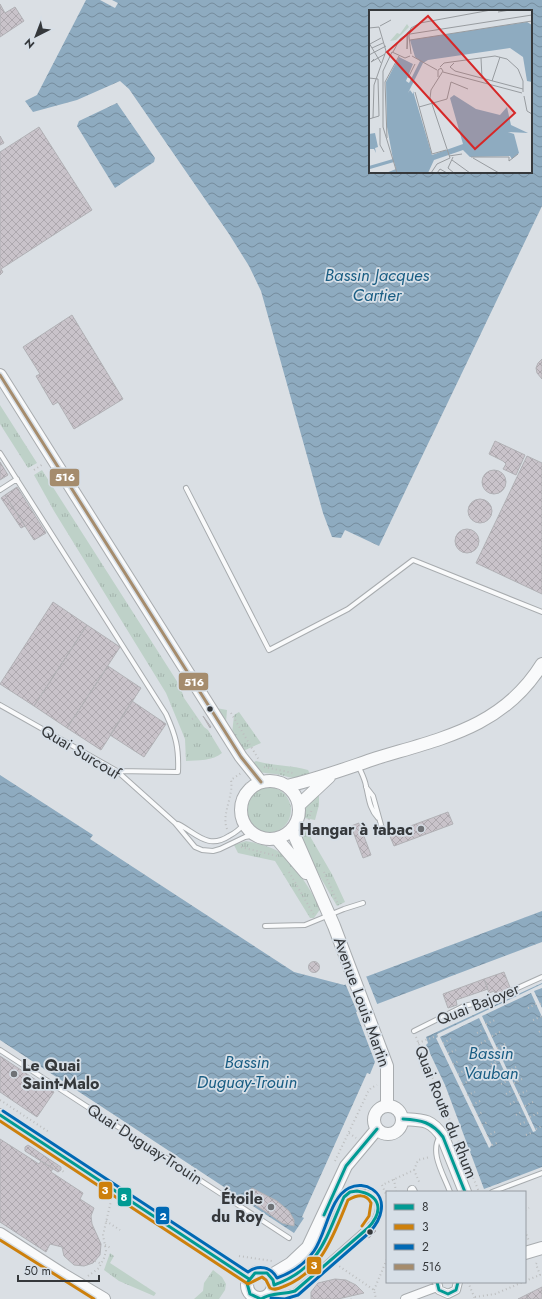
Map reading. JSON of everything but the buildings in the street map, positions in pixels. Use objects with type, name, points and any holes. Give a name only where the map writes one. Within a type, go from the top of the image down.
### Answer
[{"type":"street","points":[[0,375],[241,757],[261,782]]},
{"type":"street","points":[[287,786],[332,775],[439,739],[482,721],[511,704],[523,691],[542,664]]},
{"type":"street","points":[[299,805],[332,775]]},
{"type":"street","points":[[274,781],[287,786],[293,791],[299,805],[298,819],[292,830],[277,839],[258,838],[250,832],[244,824],[241,812],[244,796],[250,789],[261,782],[274,781]]},
{"type":"street","name":"Avenue Louis Martin","points":[[292,830],[353,976],[386,1066],[387,1106]]},
{"type":"street","name":"Avenue Louis Martin","points":[[277,839],[313,880]]},
{"type":"street","points":[[387,1106],[396,1108],[402,1119],[400,1127],[394,1133],[385,1134],[377,1128],[374,1120],[376,1112],[387,1106]]},
{"type":"street","points":[[0,1115],[248,1279]]},
{"type":"street","points":[[402,1119],[428,1122],[442,1134],[465,1191]]},
{"type":"street","points":[[271,1290],[259,1272],[254,1273],[248,1279],[246,1296],[261,1298],[271,1290],[294,1261],[308,1248],[346,1166],[377,1128]]},
{"type":"street","points":[[0,1234],[104,1299]]},
{"type":"street","points":[[526,1253],[542,1248]]},
{"type":"street","points":[[405,1299],[437,1285],[442,1292],[452,1296],[456,1290],[458,1283]]},
{"type":"lane","points":[[0,453],[166,714],[176,736],[178,772],[117,771]]},
{"type":"lane","points":[[0,490],[17,479]]},
{"type":"lane","points":[[186,488],[269,650],[348,609],[412,560],[542,612]]},
{"type":"lane","name":"Quai Surcouf","points":[[0,705],[117,771],[175,823]]},
{"type":"lane","points":[[358,765],[366,786],[373,794],[378,810],[378,818],[383,832]]},
{"type":"lane","points":[[175,823],[209,842],[220,841],[228,837],[244,824]]},
{"type":"lane","points":[[175,823],[190,842],[202,850],[220,849],[245,837],[251,836],[258,838]]},
{"type":"lane","points":[[265,926],[305,925],[329,916],[344,908],[363,903]]},
{"type":"lane","name":"Quai Bajoyer","points":[[414,1032],[464,1006],[491,1000],[542,977]]},
{"type":"lane","name":"Quai Duguay-Trouin","points":[[0,1050],[289,1238]]},
{"type":"lane","points":[[442,1134],[436,1143],[435,1152],[450,1191]]},
{"type":"lane","points":[[495,1191],[542,1173]]},
{"type":"lane","points":[[271,1290],[293,1278],[320,1253],[344,1197],[350,1192],[357,1190],[372,1194],[377,1201],[378,1207],[373,1222],[286,1299]]},
{"type":"lane","points":[[271,1290],[284,1294],[295,1291]]},
{"type":"path","points":[[231,713],[261,763]]},
{"type":"path","points":[[192,719],[196,717]]},
{"type":"path","points":[[232,780],[241,773]]},
{"type":"path","points":[[528,1008],[536,1004]]},
{"type":"path","points":[[533,1020],[542,1016]]},
{"type":"path","points":[[486,1024],[495,1020]]},
{"type":"path","points":[[477,1033],[484,1029]]},
{"type":"path","name":"Quai Route du Rhum","points":[[414,1032],[479,1191]]},
{"type":"path","points":[[492,1036],[500,1032]]},
{"type":"path","points":[[418,1042],[426,1041],[439,1035]]},
{"type":"path","points":[[481,1042],[489,1039]]},
{"type":"path","points":[[443,1043],[451,1040]]},
{"type":"path","points":[[497,1048],[505,1044]]},
{"type":"path","points":[[486,1053],[494,1049]]},
{"type":"path","points":[[448,1053],[456,1050]]},
{"type":"path","points":[[503,1059],[511,1055]]},
{"type":"path","points":[[453,1064],[460,1060]]},
{"type":"path","points":[[491,1064],[499,1060]]},
{"type":"path","points":[[508,1071],[516,1067]]},
{"type":"path","points":[[458,1074],[465,1070]]},
{"type":"path","points":[[496,1074],[504,1070]]},
{"type":"path","points":[[514,1083],[522,1079]]},
{"type":"path","points":[[500,1084],[509,1080]]},
{"type":"path","points":[[462,1084],[469,1081]]},
{"type":"path","points":[[358,1139],[349,1133],[370,1088]]},
{"type":"path","points":[[506,1094],[514,1090]]},
{"type":"path","points":[[519,1094],[527,1091]]},
{"type":"path","points":[[467,1095],[475,1092]]},
{"type":"path","points":[[510,1104],[518,1100]]},
{"type":"path","points":[[472,1105],[480,1101]]},
{"type":"path","points":[[525,1106],[533,1102]]},
{"type":"path","points":[[477,1115],[484,1111]]},
{"type":"path","points":[[516,1115],[523,1111]]},
{"type":"path","points":[[530,1117],[538,1114]]},
{"type":"path","points":[[520,1124],[528,1121]]},
{"type":"path","points":[[482,1125],[490,1122]]},
{"type":"path","points":[[536,1129],[542,1126]]},
{"type":"path","points":[[487,1136],[495,1132]]},
{"type":"path","points":[[526,1135],[533,1132]]},
{"type":"path","points":[[492,1145],[499,1142]]},
{"type":"path","points":[[47,1165],[49,1162],[61,1170]]},
{"type":"path","points":[[386,1195],[382,1185],[414,1170],[420,1185]]},
{"type":"path","points":[[394,1179],[396,1191]]},
{"type":"path","points":[[86,1276],[99,1268],[102,1264],[105,1245],[103,1235],[111,1198]]},
{"type":"path","points":[[106,1222],[120,1230]]},
{"type":"path","points":[[526,1233],[530,1241]]},
{"type":"path","points":[[105,1245],[111,1248]]},
{"type":"path","points":[[100,1254],[104,1257]]},
{"type":"path","points":[[239,1256],[271,1261],[278,1258]]},
{"type":"path","points":[[526,1281],[540,1275],[536,1264],[538,1262],[537,1260]]},
{"type":"path","points":[[95,1261],[102,1264]]},
{"type":"path","points":[[376,1299],[374,1290],[386,1261]]},
{"type":"path","points":[[334,1264],[374,1290]]},
{"type":"path","points":[[468,1283],[475,1298],[495,1294],[522,1283]]},
{"type":"green space","points":[[0,405],[37,463],[28,468],[0,424]]},
{"type":"green space","points":[[42,470],[180,686],[184,698],[204,727],[208,730],[222,753],[218,756],[205,760],[186,761],[185,739],[166,693],[54,511],[34,475]]},
{"type":"green space","points":[[216,708],[227,710],[226,722]]},
{"type":"green space","points":[[239,712],[261,743],[243,751],[232,734],[234,715]]},
{"type":"green space","points":[[256,761],[308,770],[311,776],[297,778],[262,772],[256,770],[250,764]]},
{"type":"green space","points":[[268,787],[281,791],[287,797],[291,810],[287,823],[281,829],[268,833],[255,829],[249,823],[245,810],[249,797],[255,791]]},
{"type":"green space","points":[[319,793],[319,805],[315,820],[304,818],[307,803]]},
{"type":"green space","points":[[312,827],[311,838],[333,876],[345,902],[337,906],[300,842],[301,828]]},
{"type":"green space","points":[[246,841],[275,849],[288,859],[303,879],[321,908],[314,918],[310,918],[275,861],[238,853],[234,845]]},
{"type":"green space","points":[[110,1253],[114,1256],[110,1263],[156,1293],[154,1296],[119,1281],[104,1270]]},
{"type":"green space","points":[[213,1270],[222,1277],[226,1284],[225,1290],[219,1299],[194,1299],[203,1291],[204,1283]]},
{"type":"water","name":"Bassin Jacques Cartier","points":[[86,0],[542,0],[542,206],[379,546],[345,530],[341,538],[332,537],[323,513],[261,291],[249,266],[229,234],[129,89],[120,81],[77,100],[33,112],[25,101],[37,95]]},
{"type":"water","points":[[117,103],[155,158],[154,162],[115,188],[77,126],[79,121]]},
{"type":"water","name":"Bassin Duguay-Trouin","points":[[0,775],[93,835],[90,839],[294,972],[344,985],[542,911],[542,942],[356,1012],[375,1062],[370,1074],[367,1073],[302,1217],[304,1218],[294,1233],[0,1040]]},
{"type":"water","name":"Bassin Vauban","points":[[542,983],[542,1167],[484,1189],[445,1085],[426,1045],[428,1043],[426,1037]]},
{"type":"pier","points":[[100,0],[112,0],[118,3],[115,8]]},
{"type":"pier","points":[[366,976],[378,1006],[358,1014],[345,983]]},
{"type":"pier","points":[[542,984],[542,988],[534,991],[542,1008],[542,1017],[531,993],[482,1016],[536,1131],[533,1132],[479,1018],[440,1037],[492,1145],[489,1148],[436,1038],[438,1037],[437,1034]]},
{"type":"transit line","name":"516","points":[[0,375],[241,757],[261,782]]},
{"type":"transit line","name":"2","points":[[3,1111],[248,1272],[260,1267],[268,1269],[277,1278],[292,1271],[302,1264],[314,1251],[333,1207],[337,1199],[343,1193],[349,1188],[355,1186],[367,1187],[377,1193],[381,1204],[380,1217],[370,1232],[298,1295],[285,1299],[271,1298]]},
{"type":"transit line","name":"8","points":[[0,1115],[249,1279]]},
{"type":"transit line","name":"8","points":[[403,1119],[421,1121],[435,1128],[439,1132],[443,1137],[465,1191]]},
{"type":"transit line","name":"3","points":[[0,1121],[248,1284],[262,1277],[266,1280],[270,1288],[278,1289],[298,1279],[318,1261],[325,1250],[332,1238],[348,1200],[358,1196],[364,1196],[371,1203],[369,1216],[362,1226]]},
{"type":"transit line","name":"8","points":[[324,1215],[346,1166],[377,1129]]},
{"type":"transit line","name":"8","points":[[357,1191],[371,1196],[378,1205],[376,1216],[368,1228],[295,1291],[270,1295],[261,1299],[250,1294],[247,1283],[255,1273],[267,1273],[273,1280],[274,1285],[302,1270],[312,1261],[320,1250],[344,1197],[350,1192],[357,1191]]},
{"type":"transit line","name":"3","points":[[0,1240],[94,1299]]},
{"type":"transit line","name":"8","points":[[437,1283],[439,1290],[448,1294],[456,1290],[458,1283]]},
{"type":"place","name":"Hangar à tabac","points":[[421,829]]},
{"type":"place","name":"Le Quai Saint-Malo","points":[[14,1074]]},
{"type":"place","name":"Étoile du Roy","points":[[271,1207]]}]
